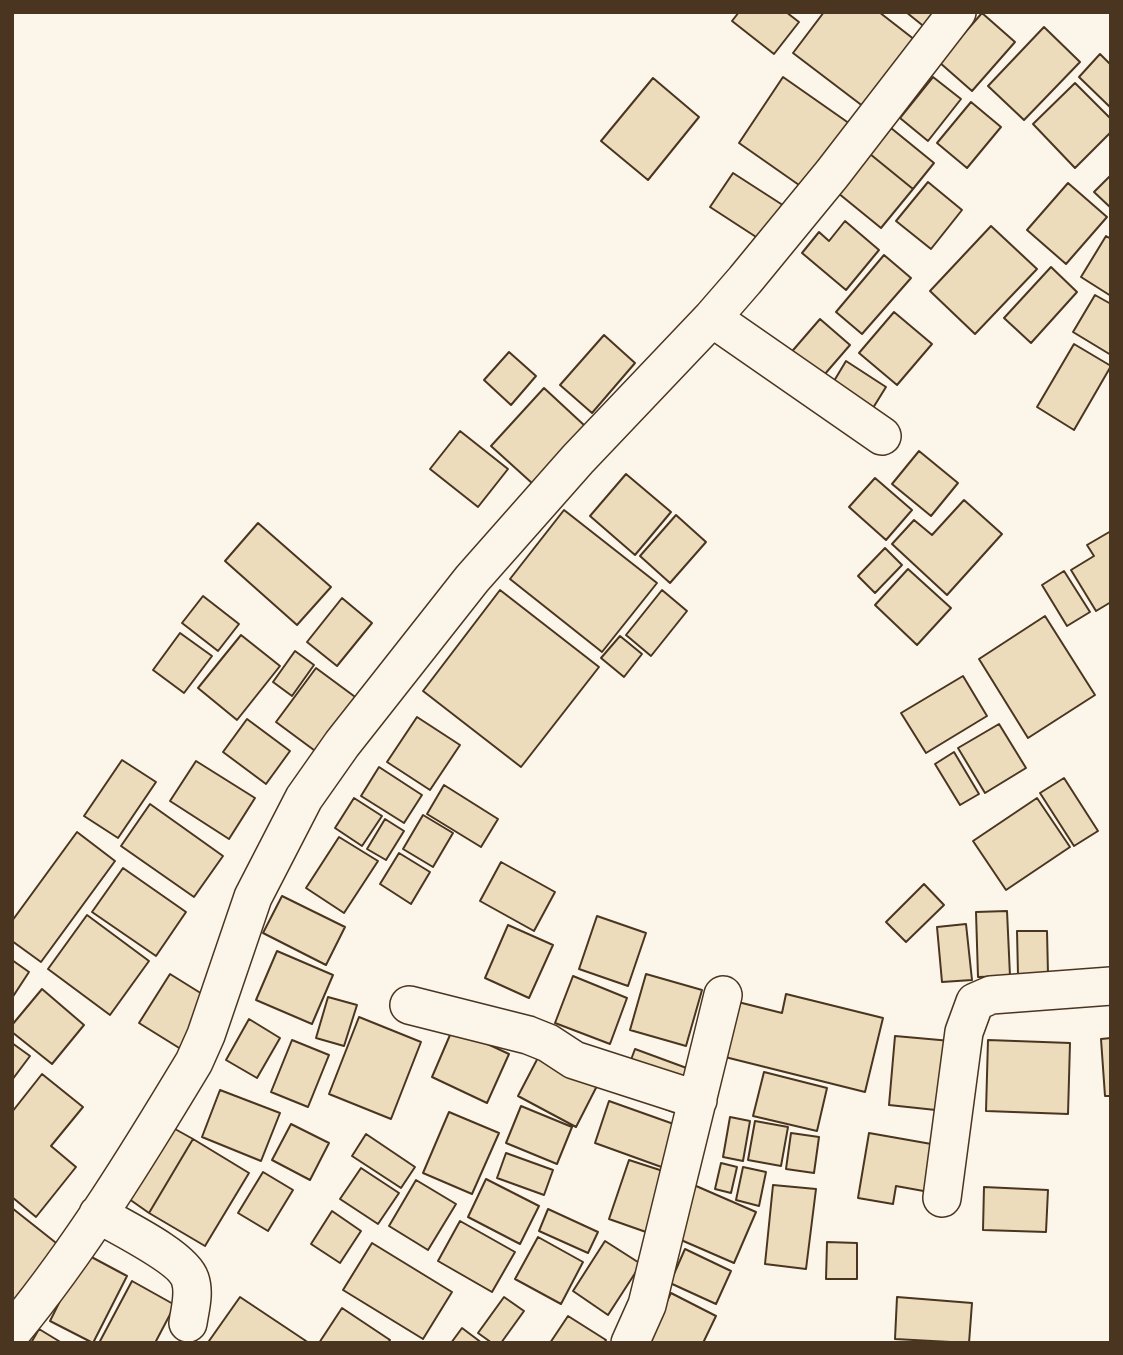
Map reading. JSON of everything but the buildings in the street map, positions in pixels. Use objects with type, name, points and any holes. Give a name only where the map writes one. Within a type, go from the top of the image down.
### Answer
[{"type":"street","points":[[12,1332],[53,1282],[194,1062],[206,1035],[253,897],[304,798],[342,744],[472,579],[578,459],[712,318],[832,174],[957,12]]},
{"type":"street","points":[[712,318],[882,436]]},
{"type":"street","points":[[942,1198],[964,1032],[975,1002],[990,995],[1111,986]]},
{"type":"street","points":[[630,1343],[647,1305],[723,995]]},
{"type":"street","points":[[409,1005],[528,1035],[548,1043],[574,1060],[698,1100]]},
{"type":"street","points":[[98,1214],[174,1259],[187,1272],[192,1287],[188,1323]]}]
